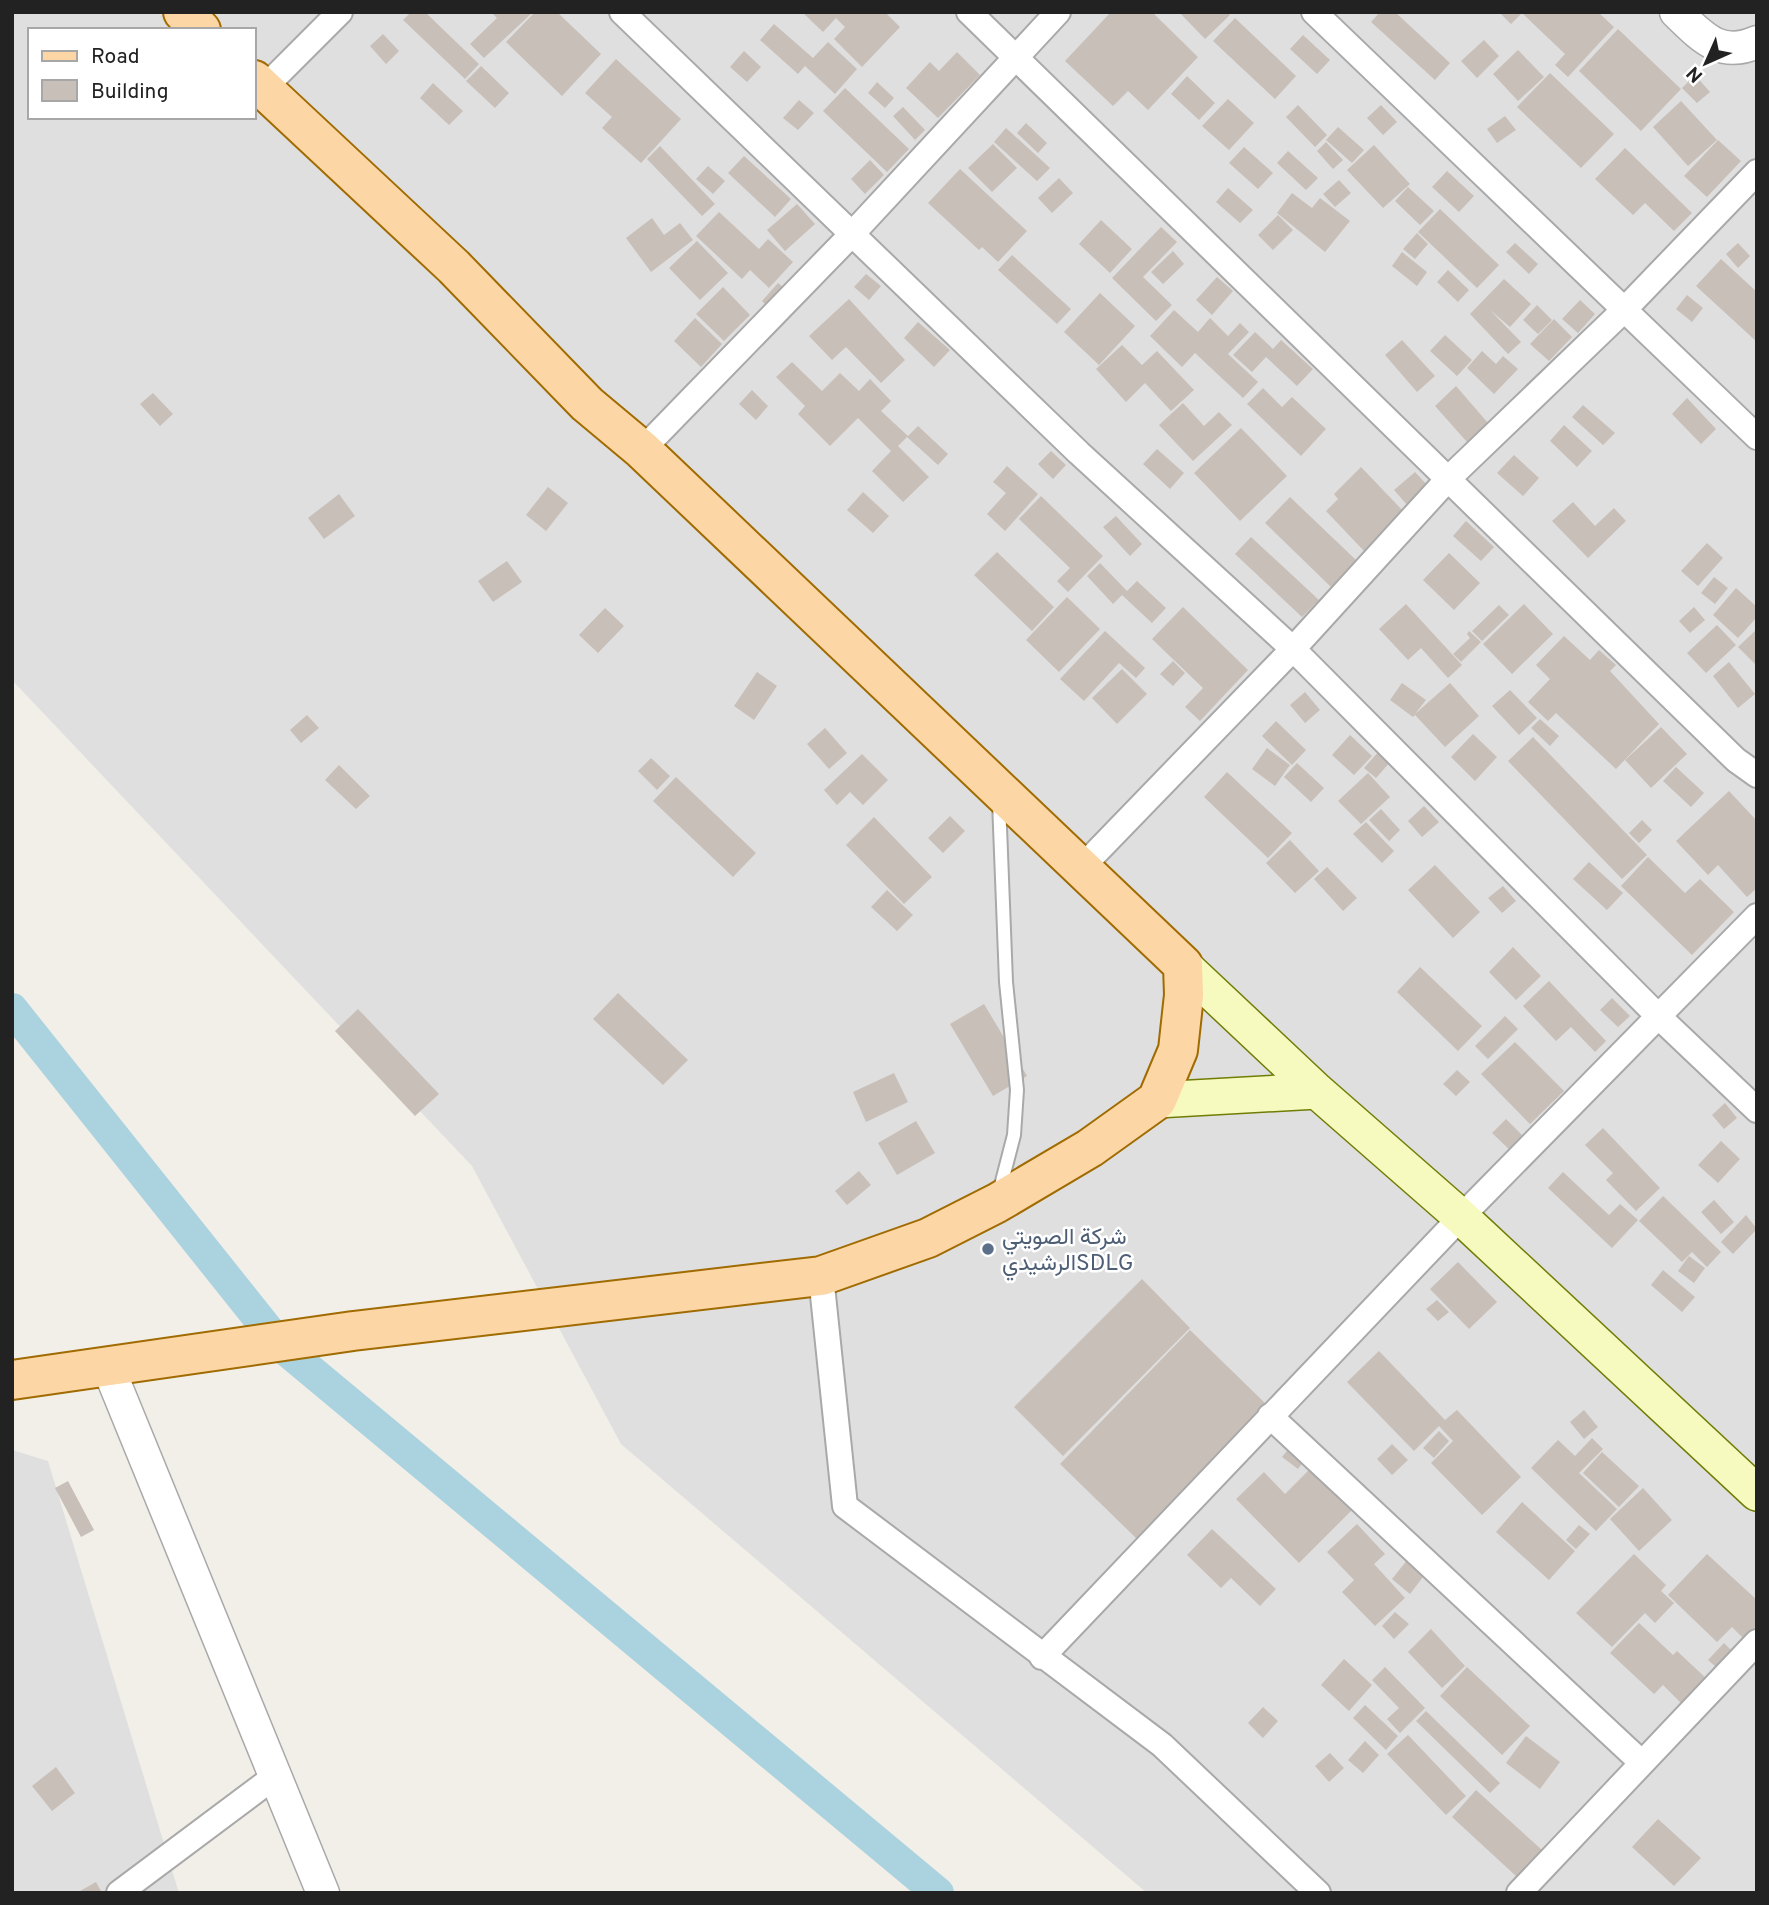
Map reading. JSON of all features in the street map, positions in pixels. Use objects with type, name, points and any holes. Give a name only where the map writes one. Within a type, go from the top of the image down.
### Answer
[{"type":"main road","points":[[183,12],[199,28]]},
{"type":"main road","points":[[259,85],[454,267],[587,404],[642,450],[1317,1091],[1461,1217],[1757,1493]]},
{"type":"main road","points":[[1157,1100],[1178,1049],[1184,995],[1183,965]]},
{"type":"main road","points":[[12,1380],[353,1331],[821,1276],[928,1238],[997,1203],[1090,1147],[1157,1100],[1317,1091]]},
{"type":"street","points":[[259,85],[340,12]]},
{"type":"street","points":[[622,12],[1079,453],[1293,649],[1657,1015],[1757,1110]]},
{"type":"street","points":[[969,12],[1736,761],[1757,775]]},
{"type":"street","points":[[642,450],[853,233],[1058,12]]},
{"type":"street","points":[[1314,12],[1757,438]]},
{"type":"street","points":[[1676,12],[1710,45],[1753,51]]},
{"type":"street","points":[[1083,866],[1293,649],[1448,479],[1625,310],[1757,172]]},
{"type":"street","points":[[1042,1657],[1461,1217],[1757,916]]},
{"type":"street","points":[[821,1276],[845,1506],[1162,1745],[1318,1893]]},
{"type":"street","points":[[108,1367],[323,1893]]},
{"type":"street","points":[[1270,1416],[1641,1762]]},
{"type":"street","points":[[1519,1893],[1757,1642]]},
{"type":"street","points":[[119,1893],[274,1777]]},
{"type":"lane","points":[[997,1203],[1014,1135],[1017,1090],[1006,982],[998,788]]},
{"type":"shaded area","points":[[12,12],[1757,12],[1757,1893],[1147,1893],[621,1444],[472,1166],[12,680]]},
{"type":"shaded area","points":[[12,1450],[48,1461],[179,1893],[12,1893]]},
{"type":"building","points":[[411,12],[425,12],[479,64],[465,79],[403,20]]},
{"type":"building","points":[[491,12],[533,12],[484,58],[470,44],[497,18]]},
{"type":"building","points":[[535,12],[557,12],[601,54],[562,96],[506,42]]},
{"type":"building","points":[[802,12],[885,12],[900,27],[862,67],[834,39],[845,27],[836,18],[823,32]]},
{"type":"building","points":[[1111,12],[1152,12],[1198,57],[1148,110],[1128,91],[1113,106],[1065,61]]},
{"type":"building","points":[[1179,12],[1227,12],[1230,15],[1205,39]]},
{"type":"building","points":[[1380,12],[1395,12],[1450,63],[1435,80],[1371,22]]},
{"type":"building","points":[[1499,12],[1598,12],[1614,27],[1568,77],[1555,65],[1565,54],[1522,13],[1511,24]]},
{"type":"building","points":[[1235,18],[1296,76],[1275,99],[1213,41]]},
{"type":"building","points":[[774,24],[813,58],[828,42],[857,69],[835,94],[805,66],[798,74],[760,40]]},
{"type":"building","points":[[1618,29],[1681,89],[1641,131],[1579,71]]},
{"type":"building","points":[[383,34],[399,51],[386,64],[370,46]]},
{"type":"building","points":[[1303,35],[1330,60],[1317,74],[1290,49]]},
{"type":"building","points":[[1484,40],[1499,56],[1477,78],[1461,61]]},
{"type":"building","points":[[1518,50],[1544,77],[1518,101],[1493,74]]},
{"type":"building","points":[[744,51],[761,67],[747,82],[730,67]]},
{"type":"building","points":[[957,52],[980,75],[938,118],[906,88],[930,62],[939,71]]},
{"type":"building","points":[[616,59],[681,119],[641,163],[602,128],[612,117],[585,93]]},
{"type":"building","points":[[481,66],[509,93],[495,108],[466,81]]},
{"type":"building","points":[[1550,73],[1614,134],[1581,168],[1517,107]]},
{"type":"building","points":[[1695,75],[1710,92],[1697,103],[1682,88]]},
{"type":"building","points":[[1187,76],[1215,103],[1199,120],[1171,94]]},
{"type":"building","points":[[877,82],[894,98],[885,108],[868,93]]},
{"type":"building","points":[[433,83],[463,111],[449,125],[420,98]]},
{"type":"building","points":[[845,88],[909,149],[887,172],[823,111]]},
{"type":"building","points":[[1228,99],[1254,123],[1229,150],[1202,126]]},
{"type":"building","points":[[799,100],[814,113],[798,130],[783,118]]},
{"type":"building","points":[[1681,101],[1717,140],[1688,166],[1653,127]]},
{"type":"building","points":[[1298,105],[1327,135],[1315,147],[1286,117]]},
{"type":"building","points":[[1381,105],[1397,122],[1383,135],[1367,118]]},
{"type":"building","points":[[903,107],[925,130],[915,140],[893,116]]},
{"type":"building","points":[[1505,116],[1516,130],[1497,143],[1487,129]]},
{"type":"building","points":[[1026,123],[1047,143],[1038,153],[1017,133]]},
{"type":"building","points":[[1338,127],[1364,150],[1352,163],[1326,140]]},
{"type":"building","points":[[1006,128],[1050,168],[1037,181],[994,142]]},
{"type":"building","points":[[1718,140],[1741,161],[1707,197],[1684,176]]},
{"type":"building","points":[[1326,142],[1343,160],[1333,169],[1317,151]]},
{"type":"building","points":[[993,144],[1017,168],[992,192],[968,168]]},
{"type":"building","points":[[1374,145],[1410,184],[1383,208],[1347,170]]},
{"type":"building","points":[[660,146],[715,204],[702,216],[647,159]]},
{"type":"building","points":[[1244,147],[1273,173],[1258,189],[1229,163]]},
{"type":"building","points":[[1625,148],[1692,213],[1674,231],[1645,203],[1633,215],[1595,179]]},
{"type":"building","points":[[1288,151],[1318,178],[1306,190],[1277,163]]},
{"type":"building","points":[[744,156],[791,199],[775,217],[728,173]]},
{"type":"building","points":[[870,160],[884,175],[865,194],[851,179]]},
{"type":"building","points":[[708,166],[725,181],[713,194],[696,179]]},
{"type":"building","points":[[960,169],[1027,231],[998,262],[982,247],[979,250],[928,203]]},
{"type":"building","points":[[1447,171],[1474,196],[1459,212],[1432,187]]},
{"type":"building","points":[[1059,178],[1073,193],[1052,213],[1038,198]]},
{"type":"building","points":[[1339,180],[1351,193],[1335,207],[1323,194]]},
{"type":"building","points":[[1408,187],[1434,211],[1420,225],[1395,201]]},
{"type":"building","points":[[1228,188],[1253,210],[1240,223],[1216,202]]},
{"type":"building","points":[[1292,193],[1312,208],[1320,198],[1350,221],[1325,252],[1277,213]]},
{"type":"building","points":[[797,204],[815,224],[785,251],[767,230]]},
{"type":"building","points":[[1440,209],[1499,265],[1477,288],[1418,232]]},
{"type":"building","points":[[719,212],[759,249],[768,239],[793,262],[769,288],[750,270],[742,279],[696,236]]},
{"type":"building","points":[[1278,215],[1293,230],[1273,250],[1258,235]]},
{"type":"building","points":[[652,218],[664,235],[680,223],[693,240],[651,272],[626,238]]},
{"type":"building","points":[[1101,220],[1132,249],[1110,273],[1079,244]]},
{"type":"building","points":[[1161,227],[1177,242],[1143,277],[1172,305],[1156,321],[1112,278]]},
{"type":"building","points":[[1417,233],[1428,244],[1415,259],[1403,249]]},
{"type":"building","points":[[697,241],[728,273],[700,300],[669,268]]},
{"type":"building","points":[[1515,243],[1538,264],[1529,274],[1506,252]]},
{"type":"building","points":[[1738,243],[1750,256],[1738,268],[1726,254]]},
{"type":"building","points":[[1173,251],[1184,264],[1163,284],[1151,272]]},
{"type":"building","points":[[1402,252],[1427,272],[1417,286],[1392,266]]},
{"type":"building","points":[[1012,255],[1071,309],[1057,324],[998,270]]},
{"type":"building","points":[[1721,259],[1757,292],[1757,342],[1696,286]]},
{"type":"building","points":[[1448,270],[1469,290],[1458,302],[1437,282]]},
{"type":"building","points":[[866,274],[881,286],[869,300],[854,287]]},
{"type":"building","points":[[1217,277],[1233,291],[1212,315],[1196,300]]},
{"type":"building","points":[[1504,279],[1531,304],[1510,327],[1490,310],[1521,342],[1508,354],[1470,314]]},
{"type":"building","points":[[778,283],[790,293],[773,312],[762,301]]},
{"type":"building","points":[[723,287],[750,315],[724,341],[696,314]]},
{"type":"building","points":[[1100,293],[1135,326],[1099,365],[1064,332]]},
{"type":"building","points":[[1687,295],[1703,308],[1692,322],[1676,309]]},
{"type":"building","points":[[849,299],[905,360],[881,383],[846,347],[832,360],[809,336]]},
{"type":"building","points":[[1580,300],[1595,314],[1578,333],[1562,319]]},
{"type":"building","points":[[1537,305],[1552,320],[1538,334],[1523,320]]},
{"type":"building","points":[[1174,310],[1198,332],[1210,318],[1228,336],[1240,323],[1249,332],[1228,354],[1258,382],[1243,398],[1195,353],[1182,367],[1150,336]]},
{"type":"building","points":[[695,318],[722,344],[701,367],[674,341]]},
{"type":"building","points":[[1554,319],[1572,337],[1549,361],[1530,344]]},
{"type":"building","points":[[918,322],[950,350],[934,367],[904,338]]},
{"type":"building","points":[[1255,332],[1273,349],[1281,340],[1313,369],[1297,386],[1266,357],[1252,372],[1233,355]]},
{"type":"building","points":[[1445,335],[1472,360],[1457,376],[1430,351]]},
{"type":"building","points":[[1402,340],[1435,376],[1417,392],[1385,355]]},
{"type":"building","points":[[1122,345],[1142,365],[1157,351],[1194,390],[1171,411],[1145,383],[1126,402],[1096,369]]},
{"type":"building","points":[[1482,351],[1496,364],[1503,356],[1518,369],[1494,394],[1467,368]]},
{"type":"building","points":[[792,362],[822,391],[840,373],[859,391],[870,379],[891,401],[881,411],[908,436],[918,426],[948,454],[938,465],[907,437],[898,446],[929,477],[903,502],[872,471],[891,451],[858,418],[830,446],[798,414],[805,406],[776,377]]},
{"type":"building","points":[[1456,386],[1488,423],[1467,442],[1435,406]]},
{"type":"building","points":[[1263,388],[1282,407],[1292,397],[1326,429],[1301,456],[1247,404]]},
{"type":"building","points":[[752,390],[768,406],[756,420],[739,404]]},
{"type":"building","points":[[153,393],[173,414],[160,426],[140,404]]},
{"type":"building","points":[[1687,398],[1716,429],[1701,444],[1672,414]]},
{"type":"building","points":[[1183,403],[1204,426],[1219,412],[1232,425],[1193,461],[1159,425]]},
{"type":"building","points":[[1583,405],[1615,433],[1603,445],[1572,417]]},
{"type":"building","points":[[1564,425],[1592,451],[1577,467],[1550,441]]},
{"type":"building","points":[[1241,428],[1287,476],[1240,521],[1194,473]]},
{"type":"building","points":[[1157,449],[1184,473],[1170,489],[1143,464]]},
{"type":"building","points":[[1051,451],[1066,465],[1053,479],[1038,464]]},
{"type":"building","points":[[1514,455],[1539,478],[1523,496],[1497,473]]},
{"type":"building","points":[[1007,466],[1038,494],[1005,531],[987,514],[1006,493],[993,482]]},
{"type":"building","points":[[1361,467],[1405,513],[1364,551],[1326,511],[1338,499],[1334,494]]},
{"type":"building","points":[[1415,472],[1429,487],[1408,506],[1394,490]]},
{"type":"building","points":[[548,487],[568,503],[546,531],[526,515]]},
{"type":"building","points":[[863,492],[889,516],[873,533],[847,510]]},
{"type":"building","points":[[339,494],[355,516],[324,539],[308,518]]},
{"type":"building","points":[[1041,496],[1103,556],[1068,592],[1057,581],[1070,568],[1019,519]]},
{"type":"building","points":[[1290,497],[1356,560],[1331,587],[1265,523]]},
{"type":"building","points":[[1573,502],[1595,526],[1614,508],[1626,521],[1588,558],[1552,521]]},
{"type":"building","points":[[1116,516],[1142,544],[1130,556],[1103,527]]},
{"type":"building","points":[[1466,521],[1494,547],[1481,561],[1453,536]]},
{"type":"building","points":[[1251,537],[1319,600],[1302,617],[1235,554]]},
{"type":"building","points":[[1707,543],[1723,558],[1698,586],[1681,571]]},
{"type":"building","points":[[997,552],[1054,607],[1032,631],[974,575]]},
{"type":"building","points":[[1449,553],[1480,583],[1454,610],[1423,580]]},
{"type":"building","points":[[507,561],[522,582],[493,602],[478,581]]},
{"type":"building","points":[[1100,563],[1127,591],[1137,581],[1166,608],[1152,623],[1122,595],[1113,604],[1087,576]]},
{"type":"building","points":[[1714,577],[1728,588],[1715,604],[1701,593]]},
{"type":"building","points":[[1736,588],[1757,607],[1757,617],[1738,638],[1713,615]]},
{"type":"building","points":[[1067,597],[1100,629],[1059,672],[1026,640]]},
{"type":"building","points":[[1406,604],[1462,665],[1448,678],[1421,648],[1408,660],[1379,629]]},
{"type":"building","points":[[1524,604],[1553,634],[1512,674],[1483,644]]},
{"type":"building","points":[[1499,605],[1509,615],[1482,641],[1472,631]]},
{"type":"building","points":[[1183,607],[1248,670],[1200,721],[1185,707],[1203,688],[1152,639]]},
{"type":"building","points":[[1694,607],[1705,620],[1690,633],[1679,621]]},
{"type":"building","points":[[605,608],[624,626],[598,653],[579,635]]},
{"type":"building","points":[[1717,625],[1736,645],[1706,673],[1687,653]]},
{"type":"building","points":[[1757,629],[1757,666],[1738,647]]},
{"type":"building","points":[[1105,631],[1145,668],[1136,678],[1119,663],[1084,701],[1060,679]]},
{"type":"building","points":[[1469,631],[1481,642],[1461,662],[1453,654],[1470,638],[1467,634]]},
{"type":"building","points":[[1564,636],[1590,660],[1599,650],[1616,665],[1610,671],[1659,724],[1616,769],[1556,713],[1548,721],[1528,702],[1550,679],[1536,665]]},
{"type":"building","points":[[1173,661],[1185,673],[1173,686],[1160,674]]},
{"type":"building","points":[[1729,662],[1755,694],[1738,708],[1713,676]]},
{"type":"building","points":[[1122,669],[1147,694],[1117,724],[1092,698]]},
{"type":"building","points":[[757,672],[777,686],[754,720],[734,706]]},
{"type":"building","points":[[1402,683],[1426,700],[1415,714],[1450,683],[1479,716],[1445,747],[1415,715],[1413,717],[1390,700]]},
{"type":"building","points":[[1510,690],[1537,718],[1519,735],[1492,706]]},
{"type":"building","points":[[1305,692],[1320,710],[1305,723],[1290,705]]},
{"type":"building","points":[[307,715],[319,728],[301,743],[290,730]]},
{"type":"building","points":[[1540,719],[1559,736],[1550,746],[1531,728]]},
{"type":"building","points":[[1276,721],[1306,750],[1292,765],[1262,736]]},
{"type":"building","points":[[1661,727],[1687,754],[1651,788],[1625,760]]},
{"type":"building","points":[[825,728],[847,753],[829,769],[807,744]]},
{"type":"building","points":[[1473,734],[1497,757],[1475,781],[1451,757]]},
{"type":"building","points":[[1350,735],[1372,756],[1354,775],[1332,755]]},
{"type":"building","points":[[1533,737],[1647,855],[1622,879],[1508,761]]},
{"type":"building","points":[[1267,748],[1290,765],[1275,786],[1252,769]]},
{"type":"building","points":[[1380,750],[1392,760],[1376,778],[1364,768]]},
{"type":"building","points":[[862,754],[888,780],[863,805],[850,792],[837,805],[824,790]]},
{"type":"building","points":[[651,758],[670,776],[657,790],[638,771]]},
{"type":"building","points":[[1297,763],[1324,788],[1311,802],[1284,777]]},
{"type":"building","points":[[339,765],[370,796],[356,809],[325,780]]},
{"type":"building","points":[[1676,767],[1704,793],[1691,807],[1663,781]]},
{"type":"building","points":[[1227,772],[1292,833],[1268,858],[1204,797]]},
{"type":"building","points":[[1368,773],[1390,797],[1361,824],[1338,801]]},
{"type":"building","points":[[676,777],[756,853],[733,877],[653,801]]},
{"type":"building","points":[[1729,791],[1757,821],[1757,888],[1747,897],[1718,865],[1708,875],[1676,841]]},
{"type":"building","points":[[1424,806],[1439,822],[1422,837],[1408,821]]},
{"type":"building","points":[[1381,809],[1400,830],[1389,841],[1369,820]]},
{"type":"building","points":[[950,816],[965,831],[943,853],[928,838]]},
{"type":"building","points":[[874,817],[932,877],[904,904],[846,845]]},
{"type":"building","points":[[1642,820],[1652,830],[1639,843],[1629,833]]},
{"type":"building","points":[[1366,822],[1394,851],[1382,863],[1353,834]]},
{"type":"building","points":[[1290,840],[1319,871],[1295,893],[1266,863]]},
{"type":"building","points":[[1648,857],[1685,893],[1700,879],[1734,912],[1692,955],[1621,886]]},
{"type":"building","points":[[1589,862],[1623,893],[1607,910],[1573,879]]},
{"type":"building","points":[[1435,865],[1480,912],[1453,938],[1408,890]]},
{"type":"building","points":[[1327,867],[1357,898],[1343,911],[1314,879]]},
{"type":"building","points":[[1503,886],[1516,901],[1502,913],[1488,898]]},
{"type":"building","points":[[887,890],[913,915],[897,931],[871,907]]},
{"type":"building","points":[[1513,947],[1541,976],[1516,1000],[1489,972]]},
{"type":"building","points":[[1420,967],[1482,1026],[1458,1051],[1397,992]]},
{"type":"building","points":[[1549,981],[1606,1041],[1595,1052],[1571,1027],[1556,1041],[1523,1006]]},
{"type":"building","points":[[618,993],[688,1060],[663,1085],[593,1019]]},
{"type":"building","points":[[1612,998],[1630,1016],[1618,1027],[1600,1010]]},
{"type":"building","points":[[984,1004],[1027,1076],[993,1096],[950,1024]]},
{"type":"building","points":[[358,1009],[439,1094],[415,1116],[335,1031]]},
{"type":"building","points":[[1505,1016],[1518,1029],[1488,1059],[1475,1046]]},
{"type":"building","points":[[1515,1042],[1564,1091],[1530,1124],[1481,1074]]},
{"type":"building","points":[[1457,1070],[1470,1082],[1456,1096],[1443,1084]]},
{"type":"building","points":[[894,1073],[908,1102],[866,1122],[853,1092]]},
{"type":"building","points":[[1725,1103],[1737,1118],[1724,1129],[1712,1115]]},
{"type":"building","points":[[1506,1119],[1527,1140],[1514,1154],[1492,1133]]},
{"type":"building","points":[[916,1121],[935,1153],[897,1175],[878,1143]]},
{"type":"building","points":[[1603,1128],[1660,1188],[1636,1211],[1606,1180],[1613,1173],[1585,1145]]},
{"type":"building","points":[[1721,1141],[1740,1159],[1718,1183],[1698,1165]]},
{"type":"building","points":[[859,1171],[871,1185],[847,1205],[835,1191]]},
{"type":"building","points":[[1563,1172],[1609,1215],[1620,1204],[1638,1220],[1612,1248],[1548,1188]]},
{"type":"building","points":[[1663,1196],[1721,1252],[1707,1267],[1692,1252],[1682,1262],[1639,1221]]},
{"type":"building","points":[[1714,1200],[1734,1222],[1721,1234],[1701,1212]]},
{"type":"building","points":[[1746,1215],[1757,1229],[1733,1254],[1721,1242]]},
{"type":"building","points":[[1689,1256],[1705,1268],[1694,1283],[1678,1271]]},
{"type":"building","points":[[1458,1262],[1497,1302],[1469,1329],[1430,1289]]},
{"type":"building","points":[[1663,1270],[1695,1297],[1682,1312],[1651,1285]]},
{"type":"building","points":[[1142,1279],[1190,1328],[1063,1456],[1014,1407]]},
{"type":"building","points":[[1437,1300],[1449,1312],[1438,1321],[1426,1309]]},
{"type":"building","points":[[1190,1330],[1267,1405],[1137,1539],[1060,1464]]},
{"type":"building","points":[[1379,1351],[1445,1420],[1457,1410],[1521,1477],[1482,1515],[1431,1463],[1453,1441],[1439,1426],[1414,1451],[1347,1382]]},
{"type":"building","points":[[1584,1410],[1598,1427],[1584,1439],[1570,1422]]},
{"type":"building","points":[[1439,1431],[1449,1441],[1434,1458],[1423,1448]]},
{"type":"building","points":[[1592,1438],[1603,1449],[1579,1473],[1617,1509],[1596,1531],[1531,1468],[1558,1440],[1575,1456]]},
{"type":"building","points":[[1295,1441],[1310,1452],[1298,1469],[1282,1457]]},
{"type":"building","points":[[1392,1444],[1408,1460],[1392,1475],[1377,1459]]},
{"type":"building","points":[[1602,1452],[1639,1486],[1619,1507],[1583,1473]]},
{"type":"building","points":[[1314,1465],[1355,1507],[1299,1563],[1236,1499],[1264,1472],[1285,1494]]},
{"type":"building","points":[[68,1481],[94,1530],[81,1537],[55,1488]]},
{"type":"building","points":[[1643,1488],[1672,1520],[1639,1551],[1610,1519]]},
{"type":"building","points":[[1522,1502],[1575,1551],[1549,1580],[1496,1532]]},
{"type":"building","points":[[1357,1524],[1385,1554],[1374,1564],[1405,1598],[1375,1626],[1342,1592],[1354,1580],[1327,1552]]},
{"type":"building","points":[[1579,1525],[1590,1534],[1576,1549],[1566,1540]]},
{"type":"building","points":[[1212,1529],[1276,1589],[1260,1606],[1231,1578],[1221,1588],[1187,1555]]},
{"type":"building","points":[[1634,1554],[1666,1585],[1661,1591],[1674,1603],[1655,1623],[1645,1613],[1612,1647],[1576,1613]]},
{"type":"building","points":[[1707,1554],[1757,1600],[1757,1625],[1744,1639],[1732,1627],[1717,1642],[1668,1595]]},
{"type":"building","points":[[1408,1559],[1426,1573],[1410,1594],[1392,1579]]},
{"type":"building","points":[[1395,1612],[1409,1624],[1394,1639],[1382,1626]]},
{"type":"building","points":[[1639,1623],[1673,1655],[1677,1651],[1708,1680],[1683,1705],[1663,1685],[1654,1694],[1610,1653]]},
{"type":"building","points":[[1431,1629],[1465,1666],[1442,1688],[1408,1652]]},
{"type":"building","points":[[1724,1643],[1731,1650],[1716,1667],[1708,1660]]},
{"type":"building","points":[[1344,1659],[1372,1685],[1349,1711],[1321,1685]]},
{"type":"building","points":[[1385,1667],[1425,1708],[1400,1733],[1387,1719],[1399,1708],[1372,1680]]},
{"type":"building","points":[[1467,1667],[1530,1726],[1502,1755],[1440,1696]]},
{"type":"building","points":[[1365,1705],[1398,1736],[1386,1750],[1353,1718]]},
{"type":"building","points":[[1263,1707],[1278,1721],[1263,1738],[1248,1723]]},
{"type":"building","points":[[1426,1711],[1500,1783],[1490,1793],[1416,1721]]},
{"type":"building","points":[[1408,1735],[1466,1796],[1446,1815],[1387,1754]]},
{"type":"building","points":[[1526,1736],[1560,1762],[1540,1789],[1506,1763]]},
{"type":"building","points":[[1365,1741],[1379,1755],[1363,1773],[1348,1760]]},
{"type":"building","points":[[1330,1753],[1344,1768],[1329,1782],[1315,1766]]},
{"type":"building","points":[[56,1767],[75,1793],[52,1811],[32,1786]]},
{"type":"building","points":[[1476,1790],[1542,1850],[1517,1877],[1452,1817]]},
{"type":"building","points":[[1658,1819],[1701,1858],[1674,1886],[1632,1847]]},
{"type":"building","points":[[96,1882],[102,1893],[81,1893],[80,1891]]},
{"type":"waterway","points":[[12,1009],[280,1345],[938,1893]]},
{"type":"place","name":"شركة الصويتي الرشيديSDLG","points":[[988,1249]]}]
